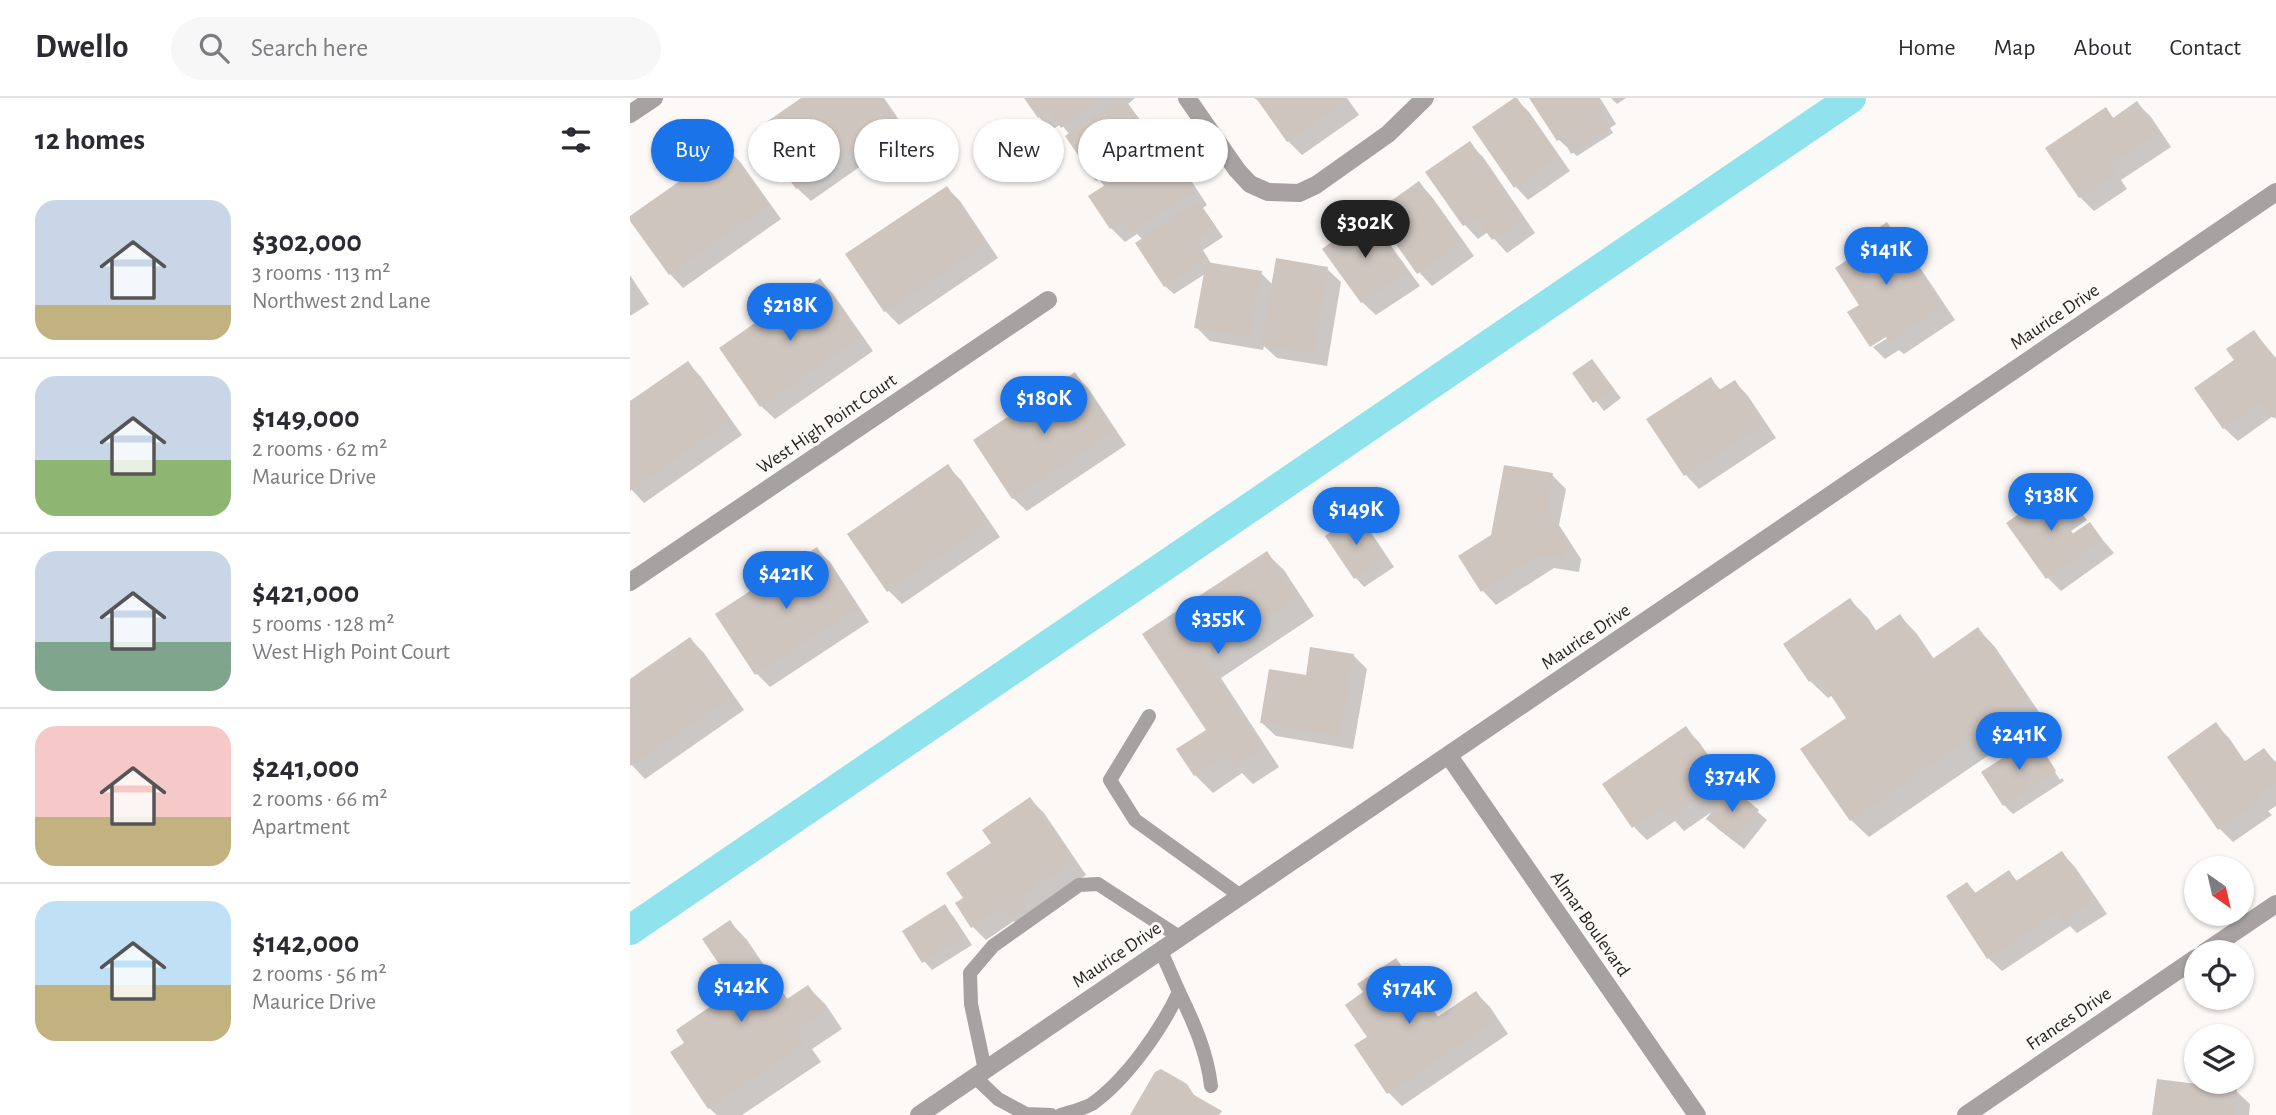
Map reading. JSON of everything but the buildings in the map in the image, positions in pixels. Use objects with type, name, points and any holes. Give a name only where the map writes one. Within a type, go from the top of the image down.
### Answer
[{"type":"street","points":[[630,114],[654,98]]},
{"type":"street","points":[[1187,98],[1237,170],[1250,184],[1268,192],[1299,193],[1316,185],[1388,134],[1425,98]]},
{"type":"street","name":"Maurice Drive","points":[[919,1115],[2276,192]]},
{"type":"street","name":"West High Point Court","points":[[630,582],[1048,300]]},
{"type":"street","name":"Almar Boulevard","points":[[1449,756],[1697,1115]]},
{"type":"street","points":[[2224,940],[2276,904]]},
{"type":"street","name":"Frances Drive","points":[[1966,1115],[2184,966]]},
{"type":"lane","points":[[1149,716],[1110,780],[1135,820],[1241,897]]},
{"type":"lane","points":[[1051,1115],[1026,1114],[998,1099],[980,1074],[970,974],[993,946],[1079,885],[1098,884],[1181,937]]},
{"type":"lane","points":[[1161,951],[1200,1040],[1209,1065],[1211,1086]]},
{"type":"lane","points":[[1061,1115],[1090,1105],[1129,1067],[1146,1049],[1180,992]]},
{"type":"waterway","points":[[630,930],[1851,98]]}]
